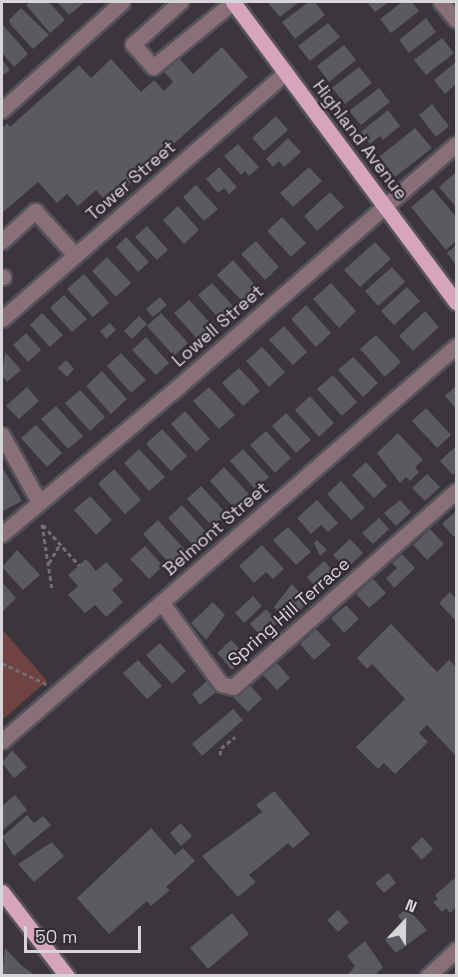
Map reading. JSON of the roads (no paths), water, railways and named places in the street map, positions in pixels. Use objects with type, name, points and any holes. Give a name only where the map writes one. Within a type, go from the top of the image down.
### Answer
[{"type":"main road","name":"Highland Avenue","points":[[233,2],[456,302]]},
{"type":"main road","points":[[2,892],[67,975]]},
{"type":"street","points":[[2,110],[122,2]]},
{"type":"street","points":[[180,2],[133,44],[153,67],[233,2]]},
{"type":"street","points":[[441,2],[456,20]]},
{"type":"street","name":"Tower Street","points":[[2,319],[286,72]]},
{"type":"street","name":"Lowell Street","points":[[2,534],[214,356],[456,144]]},
{"type":"street","points":[[2,241],[34,211],[75,255]]},
{"type":"street","name":"Belmont Street","points":[[2,741],[456,346]]},
{"type":"street","points":[[2,435],[39,502]]},
{"type":"street","name":"Spring Hill Terrace","points":[[162,603],[221,684],[233,687],[456,491]]},
{"type":"street","points":[[428,975],[456,950]]}]
